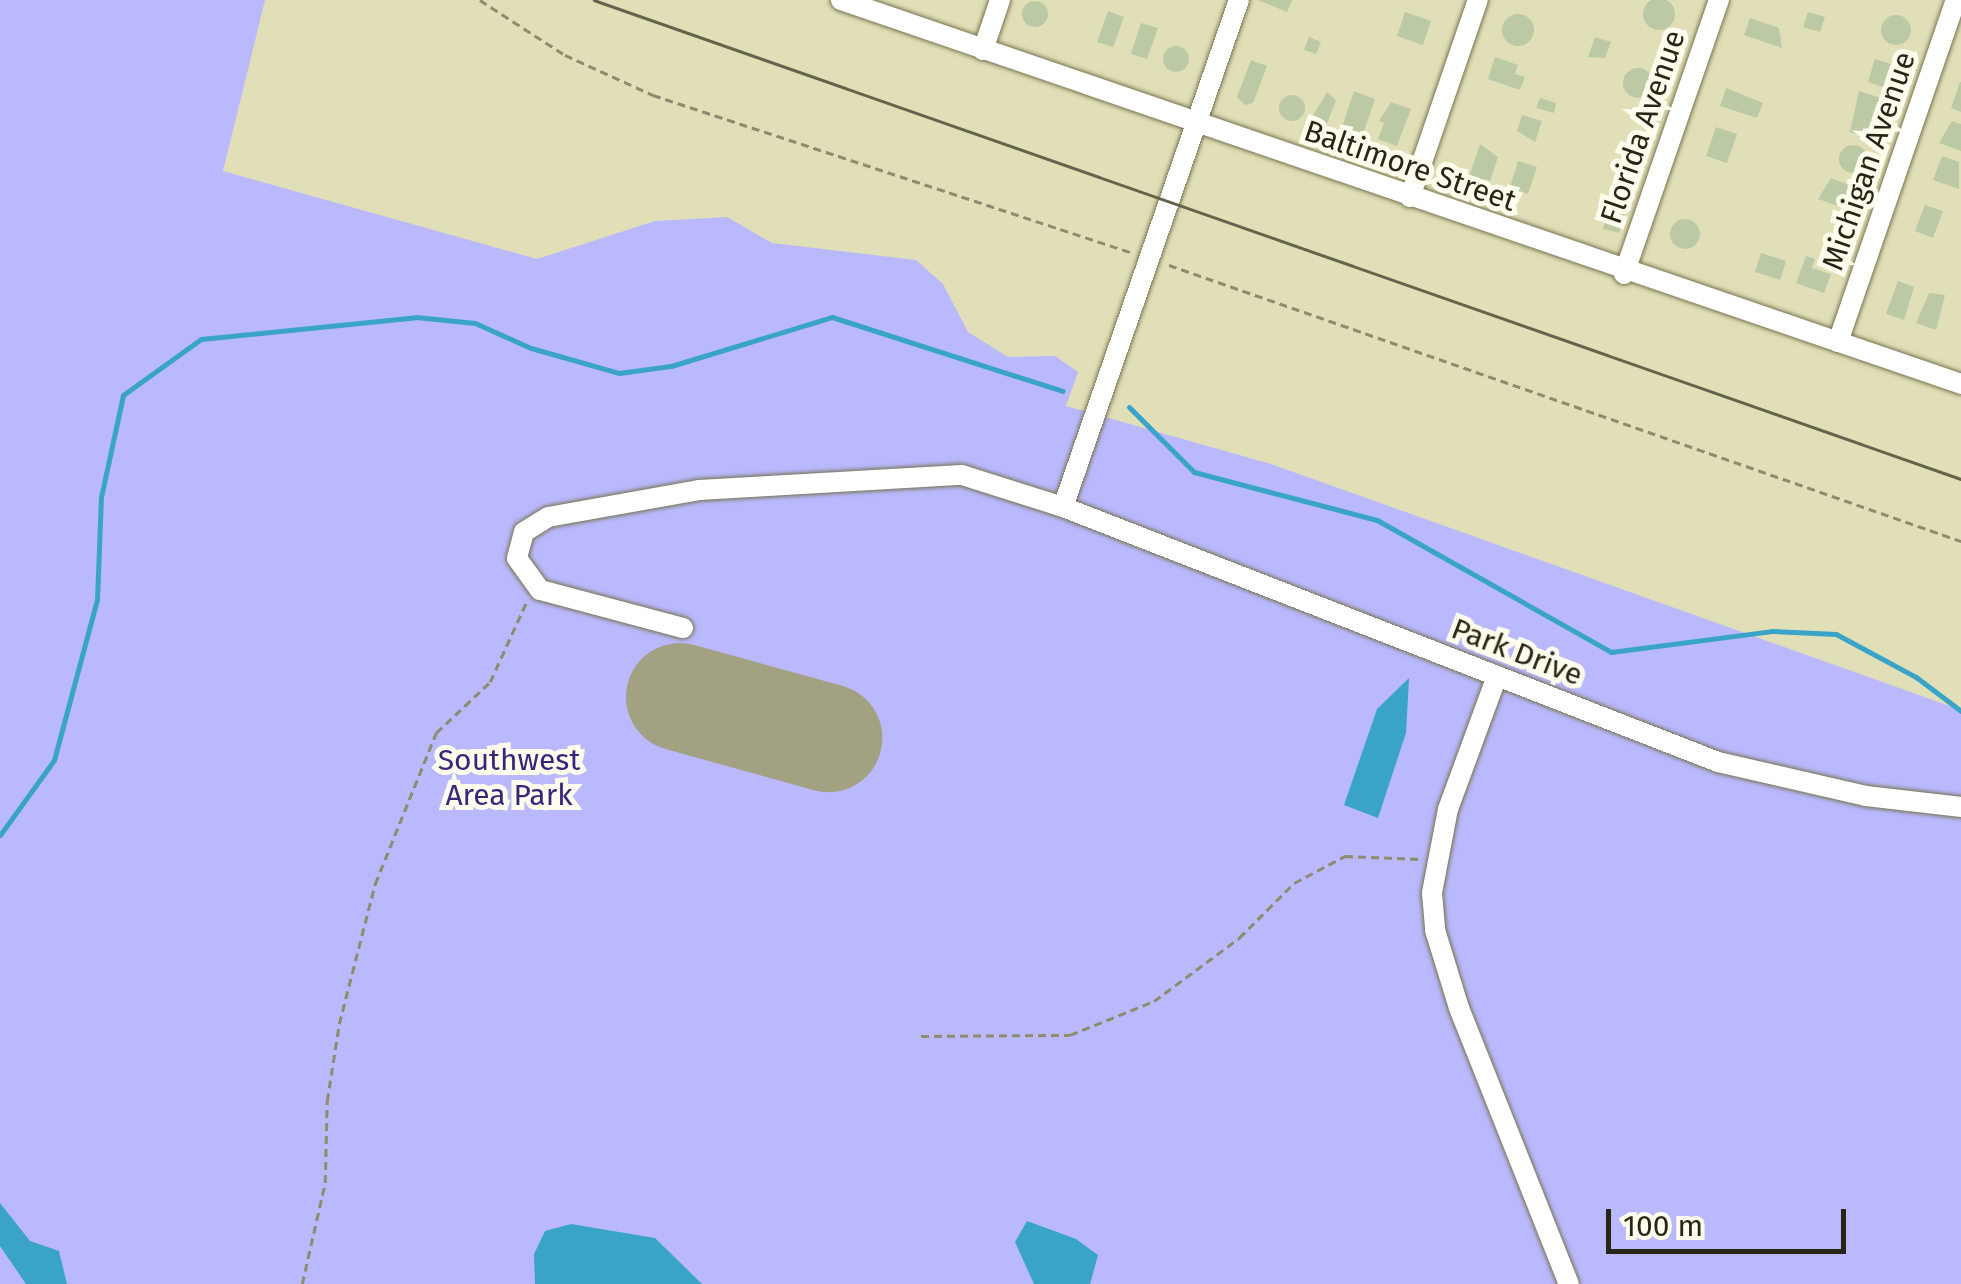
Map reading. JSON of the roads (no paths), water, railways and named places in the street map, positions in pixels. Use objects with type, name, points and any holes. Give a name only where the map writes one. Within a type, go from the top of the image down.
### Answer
[{"type":"street","name":"Baltimore Street","points":[[841,0],[1624,274],[1961,384]]},
{"type":"street","points":[[983,50],[1000,0]]},
{"type":"street","points":[[1064,507],[1239,0]]},
{"type":"street","points":[[1410,197],[1478,0]]},
{"type":"street","name":"Florida Avenue","points":[[1624,274],[1719,0]]},
{"type":"street","name":"Michigan Avenue","points":[[1838,342],[1956,0]]},
{"type":"street","name":"Park Drive","points":[[684,628],[562,598],[532,584],[517,558],[524,532],[548,517],[699,490],[962,474],[1064,507],[1718,762],[1848,792],[1961,807]]},
{"type":"street","points":[[1496,676],[1448,809],[1432,893],[1443,960],[1569,1284]]},
{"type":"waterway","points":[[0,835],[54,760],[97,600],[101,497],[123,395],[201,339],[416,317],[475,323],[531,348],[619,373],[671,366],[832,317],[1062,391]]},
{"type":"waterway","points":[[1129,407],[1194,472],[1377,520],[1611,652],[1772,631],[1836,634],[1916,677],[1961,711]]},
{"type":"tram line","points":[[594,0],[1961,479]]},
{"type":"park label","name":"Southwest Area Park","points":[[509,777]]}]
